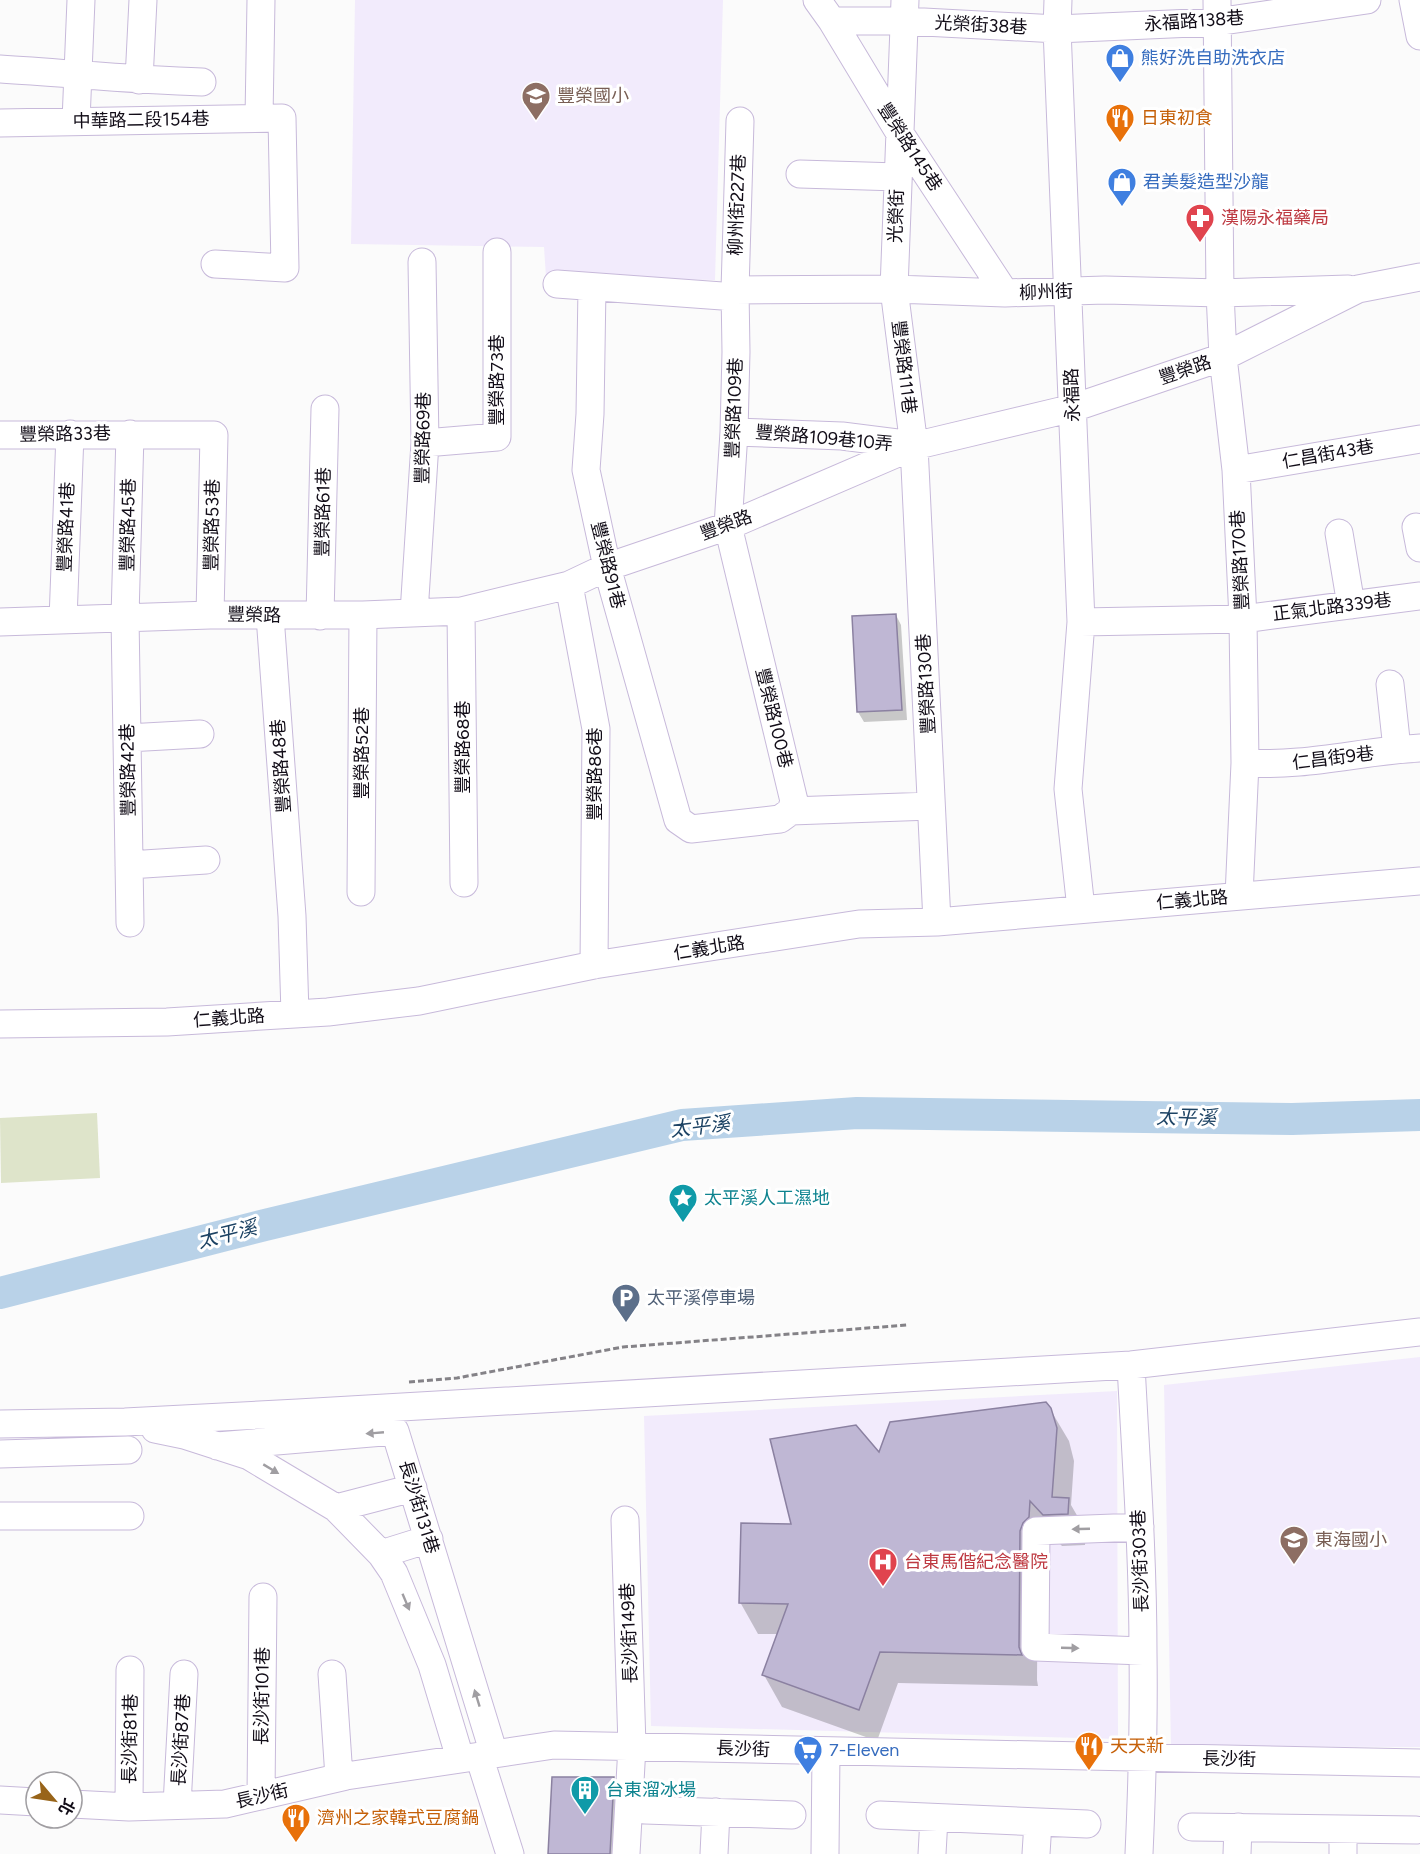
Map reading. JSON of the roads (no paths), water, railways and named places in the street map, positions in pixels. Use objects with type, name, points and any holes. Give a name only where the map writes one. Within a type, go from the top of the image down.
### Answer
[{"type":"street","points":[[76,121],[81,0]]},
{"type":"street","points":[[139,80],[143,0]]},
{"type":"street","points":[[214,264],[285,268],[261,0]]},
{"type":"street","name":"永福路","points":[[1058,0],[1057,29],[1081,622],[1068,789],[1081,909]]},
{"type":"street","name":"永福路138巷","points":[[1057,29],[1216,11],[1367,0]]},
{"type":"street","points":[[1413,0],[1420,35]]},
{"type":"street","name":"光榮街38巷","points":[[825,10],[905,11],[1057,29]]},
{"type":"street","name":"豐榮路145巷","points":[[825,10],[899,132],[1005,293]]},
{"type":"street","name":"光榮街","points":[[894,289],[905,11]]},
{"type":"street","name":"豐榮路170巷","points":[[1216,11],[1220,293],[1223,357],[1236,470],[1244,619],[1245,763],[1239,896]]},
{"type":"street","points":[[0,69],[78,73],[139,80],[202,82]]},
{"type":"street","name":"中華路二段154巷","points":[[0,123],[271,118]]},
{"type":"street","name":"柳州街227巷","points":[[735,293],[740,121]]},
{"type":"street","points":[[800,174],[898,177]]},
{"type":"street","name":"豐榮路73巷","points":[[425,443],[496,437],[497,252]]},
{"type":"street","name":"豐榮路69巷","points":[[414,613],[425,443],[422,262]]},
{"type":"street","name":"豐榮路","points":[[0,621],[210,615],[363,615],[461,611],[569,585],[607,567],[728,525],[914,446],[1073,408],[1223,357],[1358,289],[1420,277]]},
{"type":"street","name":"柳州街","points":[[557,284],[735,293],[894,289],[1005,293],[1068,291],[1220,293],[1358,289]]},
{"type":"street","name":"豐榮路91巷","points":[[592,287],[590,414],[586,470],[607,567],[678,820],[691,829],[780,819],[791,811]]},
{"type":"street","name":"豐榮路111巷","points":[[894,289],[914,446]]},
{"type":"street","name":"豐榮路109巷","points":[[728,525],[734,432],[735,293]]},
{"type":"street","name":"豐榮路61巷","points":[[320,615],[325,409]]},
{"type":"street","name":"豐榮路109巷10弄","points":[[734,432],[842,436],[914,446]]},
{"type":"street","name":"豐榮路41巷","points":[[63,621],[70,434]]},
{"type":"street","name":"豐榮路45巷","points":[[125,617],[130,434]]},
{"type":"street","name":"豐榮路33巷","points":[[0,435],[214,435]]},
{"type":"street","name":"豐榮路53巷","points":[[210,615],[214,435]]},
{"type":"street","name":"仁昌街43巷","points":[[1236,470],[1420,439]]},
{"type":"street","name":"豐榮路130巷","points":[[914,446],[937,922]]},
{"type":"street","name":"豐榮路100巷","points":[[728,525],[794,801],[791,811]]},
{"type":"street","points":[[1339,533],[1351,604]]},
{"type":"street","name":"豐榮路86巷","points":[[569,585],[596,729],[594,965]]},
{"type":"street","name":"正氣北路339巷","points":[[1081,622],[1244,619],[1420,596]]},
{"type":"street","name":"豐榮路68巷","points":[[461,611],[464,883]]},
{"type":"street","name":"豐榮路52巷","points":[[361,892],[363,615]]},
{"type":"street","name":"豐榮路48巷","points":[[270,616],[292,916],[295,1014]]},
{"type":"street","name":"豐榮路42巷","points":[[125,617],[130,923]]},
{"type":"street","points":[[1390,684],[1408,749]]},
{"type":"street","points":[[127,738],[200,734]]},
{"type":"street","name":"仁昌街9巷","points":[[1245,763],[1274,765],[1408,749]]},
{"type":"street","points":[[791,811],[931,806]]},
{"type":"street","points":[[129,865],[206,860]]},
{"type":"street","name":"仁義北路","points":[[0,1024],[166,1022],[328,1012],[419,1001],[594,965],[859,924],[937,922],[1420,881]]},
{"type":"street","points":[[0,1432],[125,1422],[1131,1365],[1420,1332]]},
{"type":"street","name":"長沙街303巷","points":[[1131,1365],[1140,1527],[1143,1651],[1143,1757],[1139,1854]]},
{"type":"street","points":[[125,1422],[184,1435],[249,1456],[336,1509],[381,1554],[393,1573],[432,1665],[478,1756],[510,1854]]},
{"type":"street","name":"長沙街131巷","points":[[217,1446],[395,1431],[429,1539],[478,1756]]},
{"type":"street","points":[[0,1454],[128,1450]]},
{"type":"street","points":[[336,1509],[413,1488]]},
{"type":"street","points":[[0,1516],[130,1516]]},
{"type":"street","name":"長沙街149巷","points":[[625,1521],[633,1746],[627,1854]]},
{"type":"street","points":[[1140,1527],[1036,1531],[1035,1647],[1143,1651]]},
{"type":"street","points":[[381,1554],[429,1539]]},
{"type":"street","name":"長沙街101巷","points":[[261,1796],[263,1597]]},
{"type":"street","name":"長沙街81巷","points":[[129,1807],[130,1670]]},
{"type":"street","name":"長沙街87巷","points":[[177,1806],[184,1674]]},
{"type":"street","points":[[332,1674],[339,1778]]},
{"type":"street","name":"長沙街","points":[[84,1805],[129,1807],[225,1804],[339,1778],[554,1745],[1420,1763]]},
{"type":"street","points":[[825,1854],[826,1752]]},
{"type":"street","points":[[0,1800],[24,1801]]},
{"type":"street","points":[[645,1810],[792,1815]]},
{"type":"street","points":[[714,1854],[716,1812]]},
{"type":"street","points":[[880,1815],[1087,1824]]},
{"type":"street","points":[[932,1854],[934,1818]]},
{"type":"street","points":[[1036,1854],[1038,1822]]},
{"type":"street","points":[[1192,1827],[1238,1827],[1343,1841],[1416,1830]]},
{"type":"street","points":[[1238,1827],[1238,1854]]},
{"type":"waterway","name":"太平溪","points":[[0,1293],[265,1225],[682,1125],[857,1113],[1292,1119],[1420,1115]]},
{"type":"place","name":"熊好洗自助洗衣店","points":[[1120,84]]},
{"type":"place","name":"豐榮國小","points":[[536,122]]},
{"type":"place","name":"日東初食","points":[[1120,144]]},
{"type":"place","name":"君美髮造型沙龍","points":[[1122,208]]},
{"type":"place","name":"漢陽永福藥局","points":[[1200,244]]},
{"type":"place","name":"太平溪人工濕地","points":[[683,1224]]},
{"type":"place","name":"太平溪停車場","points":[[626,1324]]},
{"type":"place","name":"東海國小","points":[[1294,1566]]},
{"type":"place","name":"台東馬偕紀念醫院","points":[[883,1588]]},
{"type":"place","name":"天天新","points":[[1089,1772]]},
{"type":"place","name":"7-Eleven","points":[[808,1776]]},
{"type":"place","name":"台東溜冰場","points":[[585,1816]]},
{"type":"place","name":"濟州之家韓式豆腐鍋","points":[[296,1844]]}]
